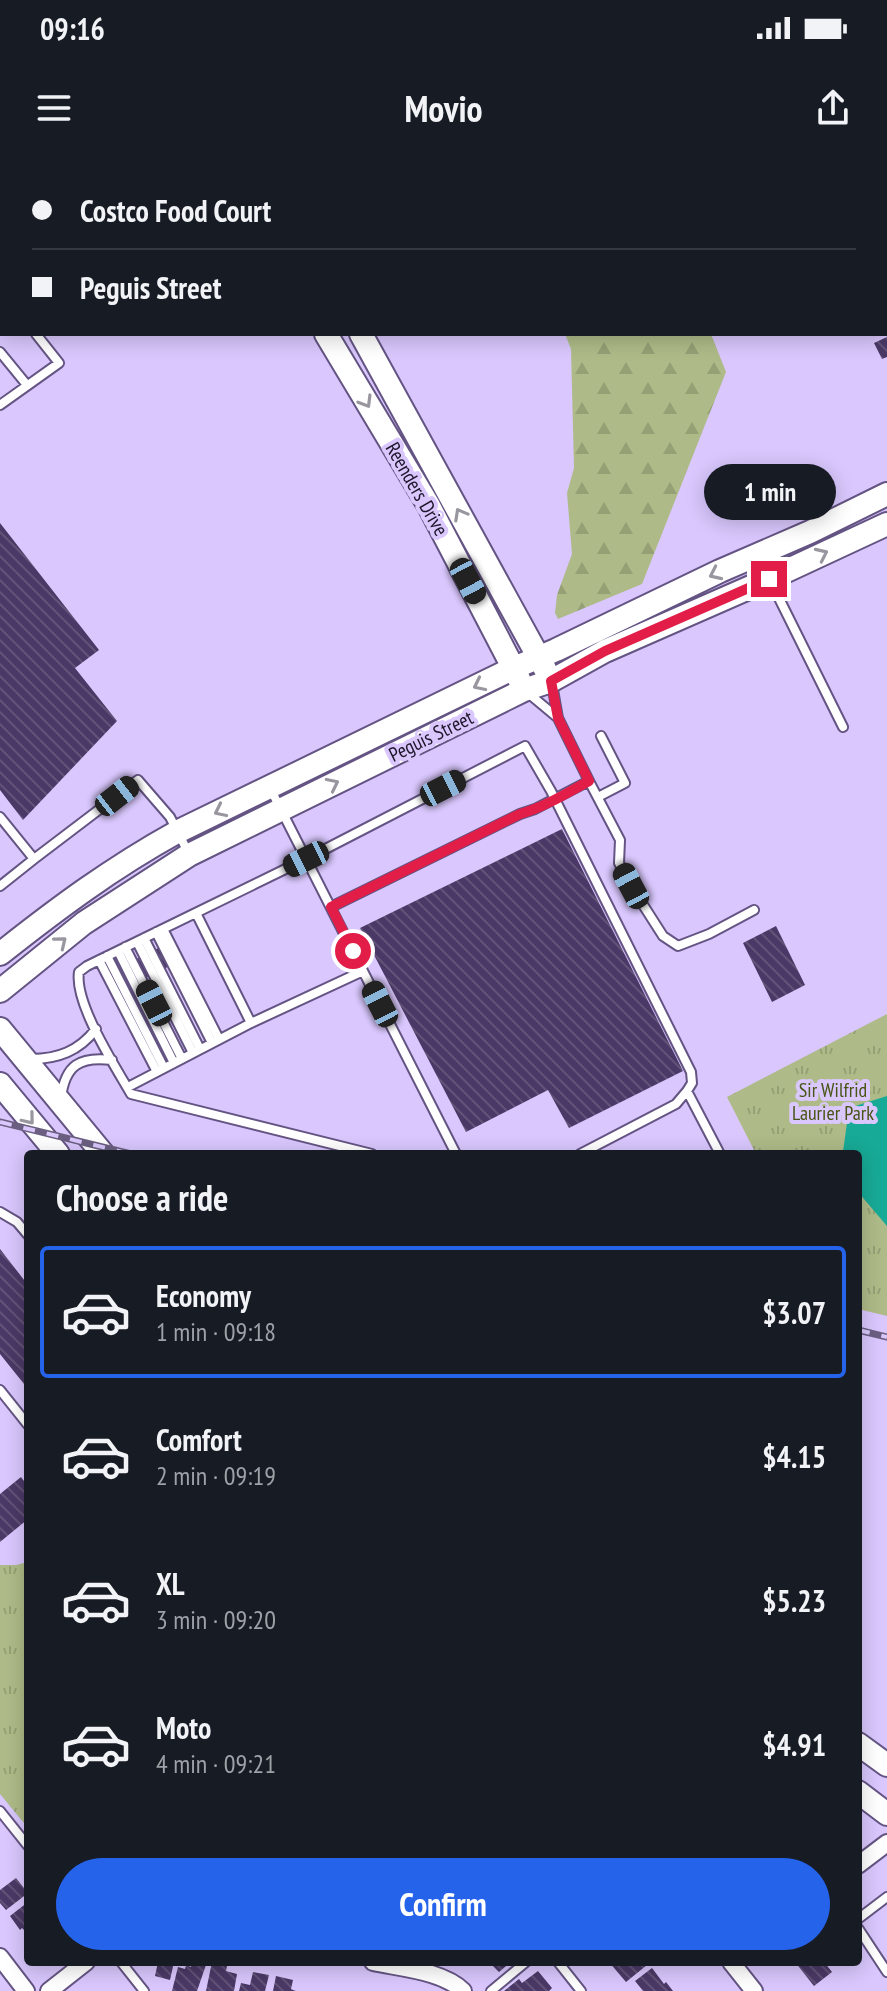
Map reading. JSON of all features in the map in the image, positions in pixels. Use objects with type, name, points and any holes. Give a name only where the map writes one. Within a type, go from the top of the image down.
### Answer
[{"type":"street","name":"Reenders Drive","points":[[327,336],[429,506],[524,690]]},
{"type":"street","name":"Reenders Drive","points":[[362,336],[551,681]]},
{"type":"street","name":"Peguis Street","points":[[0,954],[93,883],[177,832],[514,668],[887,494]]},
{"type":"street","name":"Peguis Street","points":[[0,991],[84,923],[189,855],[524,690],[551,681],[605,651],[887,524]]},
{"type":"street","points":[[0,1029],[100,1150]]},
{"type":"street","points":[[0,1084],[55,1150]]},
{"type":"street","points":[[862,1747],[887,1765]]},
{"type":"street","points":[[862,1795],[887,1814]]},
{"type":"street","points":[[862,1862],[887,1843]]},
{"type":"street","points":[[0,1957],[26,1991]]},
{"type":"street","points":[[49,1991],[81,1966]]},
{"type":"street","points":[[391,1966],[440,1977],[453,1982],[463,1991]]},
{"type":"street","points":[[735,1966],[754,1991]]},
{"type":"lane","points":[[0,405],[59,363],[38,336]]},
{"type":"lane","points":[[0,352],[27,385]]},
{"type":"lane","points":[[757,555],[843,727]]},
{"type":"lane","points":[[551,681],[558,718],[620,840],[619,863],[663,936],[678,946],[709,934],[754,910]]},
{"type":"lane","points":[[524,690],[558,718]]},
{"type":"lane","points":[[598,797],[625,783],[601,736]]},
{"type":"lane","points":[[356,1150],[131,1094],[80,994],[79,972],[525,746],[691,1072],[692,1083],[676,1104],[588,1150]]},
{"type":"lane","points":[[0,886],[138,780],[170,817],[189,855]]},
{"type":"lane","points":[[331,907],[589,781]]},
{"type":"lane","points":[[270,787],[454,1150]]},
{"type":"lane","points":[[0,817],[34,859]]},
{"type":"lane","points":[[196,913],[251,1023]]},
{"type":"lane","points":[[159,931],[216,1041]]},
{"type":"lane","points":[[141,940],[197,1051]]},
{"type":"lane","points":[[122,949],[178,1061]]},
{"type":"lane","points":[[103,958],[160,1070]]},
{"type":"lane","points":[[128,1087],[251,1023],[363,971]]},
{"type":"lane","points":[[25,1060],[64,1055],[87,1041],[96,1029]]},
{"type":"lane","points":[[60,1102],[66,1074],[74,1065],[98,1058],[112,1060]]},
{"type":"lane","points":[[687,1091],[718,1150]]},
{"type":"lane","points":[[0,1212],[24,1230]]},
{"type":"lane","points":[[0,1390],[24,1420]]},
{"type":"lane","points":[[0,1811],[24,1841]]},
{"type":"lane","points":[[862,1916],[887,1897]]},
{"type":"lane","points":[[862,1934],[887,1971]]},
{"type":"lane","points":[[124,1966],[144,1991]]},
{"type":"lane","points":[[491,1991],[521,1966]]},
{"type":"lane","points":[[561,1966],[581,1991]]},
{"type":"green space","points":[[566,336],[712,336],[726,372],[642,584],[558,619],[555,613],[557,595],[572,554],[567,493],[574,468],[571,349]]},
{"type":"green space","name":"Sir Wilfrid Laurier Park","points":[[887,1014],[887,1316],[862,1310],[862,1150],[754,1150],[727,1097]]},
{"type":"green space","points":[[24,1563],[24,1823],[0,1794],[0,1565]]},
{"type":"shaded area","points":[[887,1096],[887,1226],[862,1197],[862,1150],[843,1150],[849,1108]]},
{"type":"building","points":[[887,337],[887,357],[882,359],[874,343]]},
{"type":"building","points":[[0,523],[99,650],[75,668],[117,721],[23,820],[0,790]]},
{"type":"building","points":[[562,829],[683,1071],[569,1128],[548,1090],[466,1132],[360,928]]},
{"type":"building","points":[[776,926],[805,985],[772,1002],[743,943]]},
{"type":"building","points":[[173,941],[182,960],[112,994],[103,975]]},
{"type":"building","points":[[0,1249],[24,1280],[24,1384],[0,1354]]},
{"type":"building","points":[[21,1477],[24,1481],[24,1522],[0,1542],[0,1494]]},
{"type":"building","points":[[16,1878],[24,1888],[24,1896],[6,1910],[0,1903],[0,1890]]},
{"type":"building","points":[[24,1905],[24,1930],[20,1930],[10,1916]]},
{"type":"building","points":[[157,1966],[173,1966],[170,1980],[155,1976]]},
{"type":"building","points":[[206,1966],[197,1991],[172,1991],[178,1967]]},
{"type":"building","points":[[211,1966],[227,1966],[226,1971],[237,1974],[234,1991],[206,1991]]},
{"type":"building","points":[[612,1966],[646,1966],[626,1982]]},
{"type":"building","points":[[798,1966],[827,1966],[832,1972],[814,1986]]},
{"type":"building","points":[[652,1968],[673,1991],[643,1991],[635,1981]]},
{"type":"building","points":[[538,1971],[552,1988],[549,1991],[504,1991],[519,1979],[522,1983]]},
{"type":"building","points":[[253,1972],[269,1975],[265,1991],[239,1991],[241,1983],[250,1985]]},
{"type":"building","points":[[276,1976],[293,1980],[291,1989],[296,1991],[273,1991]]},
{"type":"railway","points":[[0,1122],[115,1150]]},
{"type":"railway","points":[[862,1331],[887,1337]]},
{"type":"route","points":[[353,951],[331,907],[589,781],[558,718],[551,681],[605,651],[769,579]]}]
